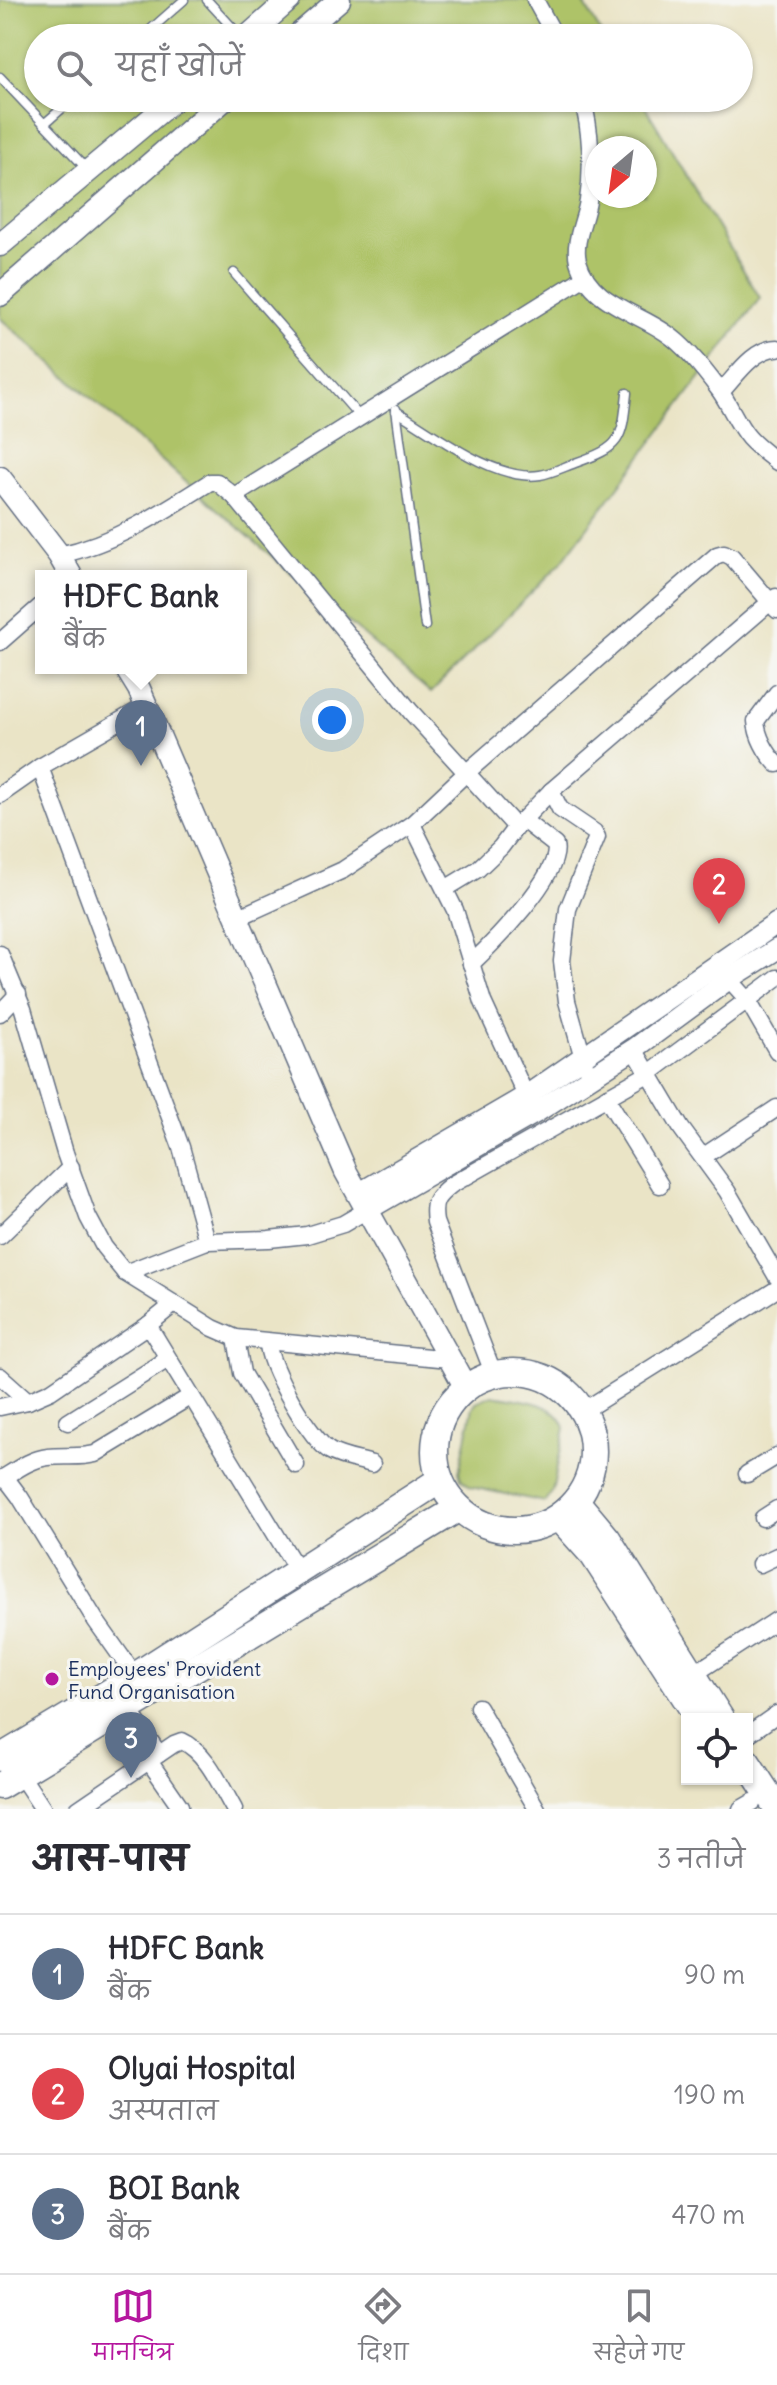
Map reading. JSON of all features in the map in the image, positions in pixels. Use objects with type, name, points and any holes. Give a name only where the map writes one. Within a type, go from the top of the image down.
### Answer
[{"type":"main road","points":[[261,24],[289,0]]},
{"type":"main road","points":[[311,24],[339,0]]},
{"type":"main road","points":[[0,245],[160,112]]},
{"type":"main road","points":[[0,295],[210,112]]},
{"type":"main road","points":[[0,478],[68,570]]},
{"type":"main road","points":[[129,674],[146,706],[346,1172],[466,1388]]},
{"type":"main road","points":[[519,1372],[544,1378],[566,1392],[583,1411],[592,1433],[593,1457],[588,1480],[568,1509],[540,1526],[518,1530],[497,1528],[477,1521],[459,1508],[440,1480],[435,1453],[439,1427],[451,1403],[466,1388],[494,1375],[519,1372]]},
{"type":"main road","points":[[7,1773],[135,1676],[440,1480]]},
{"type":"main road","points":[[7,1773],[128,1709],[459,1508]]},
{"type":"main road","points":[[568,1509],[607,1538],[717,1713]]},
{"type":"main road","points":[[568,1509],[593,1555],[695,1713]]},
{"type":"main road","points":[[742,1785],[757,1807]]},
{"type":"main road","points":[[752,1785],[757,1807]]},
{"type":"street","points":[[535,0],[548,24]]},
{"type":"street","points":[[586,112],[588,200],[578,240],[578,259],[585,277],[603,297],[667,333],[721,392],[751,441],[777,462]]},
{"type":"street","points":[[234,496],[360,417],[395,403],[585,277]]},
{"type":"street","points":[[721,392],[756,355],[765,349],[777,348]]},
{"type":"street","points":[[59,555],[76,552],[129,531],[210,482],[217,482],[234,496],[411,712],[466,773],[519,824],[555,845],[556,858],[519,916],[471,964]]},
{"type":"street","points":[[237,918],[343,870],[412,824],[466,773],[717,555],[724,553],[732,557],[774,603],[551,791],[478,869],[445,889]]},
{"type":"street","points":[[0,642],[35,611]]},
{"type":"street","points":[[777,693],[756,721],[756,729],[769,756],[777,764]]},
{"type":"street","points":[[0,795],[40,767],[146,706]]},
{"type":"street","points":[[40,767],[181,1147],[207,1241]]},
{"type":"street","points":[[551,791],[560,809],[597,837],[568,909],[562,961],[574,1030],[584,1056],[587,1078]]},
{"type":"street","points":[[412,824],[445,889],[465,940],[483,1002],[526,1096]]},
{"type":"street","points":[[125,1273],[207,1241],[307,1235],[343,1224],[363,1202],[526,1096],[777,923]]},
{"type":"street","points":[[363,1202],[535,1113],[634,1049],[729,979],[777,949]]},
{"type":"street","points":[[0,954],[18,994],[71,1167],[94,1227],[104,1247],[125,1273],[213,1328],[236,1338],[449,1359]]},
{"type":"street","points":[[494,1375],[435,1222],[435,1198],[451,1185],[648,1074],[777,978]]},
{"type":"street","points":[[729,979],[747,999],[777,1051]]},
{"type":"street","points":[[0,1013],[18,994]]},
{"type":"street","points":[[634,1049],[681,1128],[727,1191],[777,1277]]},
{"type":"street","points":[[606,1097],[660,1185]]},
{"type":"street","points":[[704,1156],[777,1108]]},
{"type":"street","points":[[0,1236],[71,1167]]},
{"type":"street","points":[[583,1411],[777,1289]]},
{"type":"street","points":[[0,1407],[28,1401],[51,1391],[174,1304]]},
{"type":"street","points":[[148,1325],[298,1571]]},
{"type":"street","points":[[236,1338],[242,1373],[296,1465]]},
{"type":"street","points":[[268,1343],[272,1364],[321,1445],[335,1454],[372,1464]]},
{"type":"street","points":[[68,1422],[168,1359]]},
{"type":"street","points":[[0,1376],[28,1401]]},
{"type":"street","points":[[135,1676],[82,1599],[20,1497],[2,1479],[44,1457],[85,1457],[95,1454],[191,1396]]},
{"type":"street","points":[[747,1474],[777,1456]]},
{"type":"street","points":[[760,1564],[777,1556]]},
{"type":"street","points":[[694,1674],[777,1620]]},
{"type":"street","points":[[478,1707],[537,1809]]},
{"type":"street","points":[[128,1709],[180,1806]]},
{"type":"street","points":[[753,1731],[777,1714]]},
{"type":"street","points":[[87,1806],[182,1741],[191,1745],[209,1766],[234,1809]]},
{"type":"street","points":[[7,1773],[43,1809]]},
{"type":"lane","points":[[157,24],[184,0]]},
{"type":"lane","points":[[207,0],[230,24]]},
{"type":"lane","points":[[0,77],[24,103]]},
{"type":"lane","points":[[33,112],[89,172]]},
{"type":"lane","points":[[44,124],[58,112]]},
{"type":"lane","points":[[234,273],[360,417]]},
{"type":"lane","points":[[395,403],[478,460],[509,472],[540,475],[602,454],[615,444],[623,429],[627,393]]},
{"type":"lane","points":[[395,403],[425,626]]},
{"type":"green space","points":[[0,0],[582,0],[596,24],[24,24],[24,112],[648,112],[760,298],[560,564],[431,693],[0,318]]},
{"type":"green space","points":[[492,1395],[545,1407],[560,1419],[565,1428],[552,1492],[545,1502],[471,1487],[461,1479],[459,1472],[473,1407],[476,1402]]},
{"type":"place","name":"HDFC Bank","points":[[141,766]]},
{"type":"place","name":"Olyai Hospital","points":[[719,924]]},
{"type":"place","name":"Employees' Provident Fund Organisation","points":[[52,1679]]},
{"type":"place","name":"BOI Bank","points":[[131,1778]]}]
